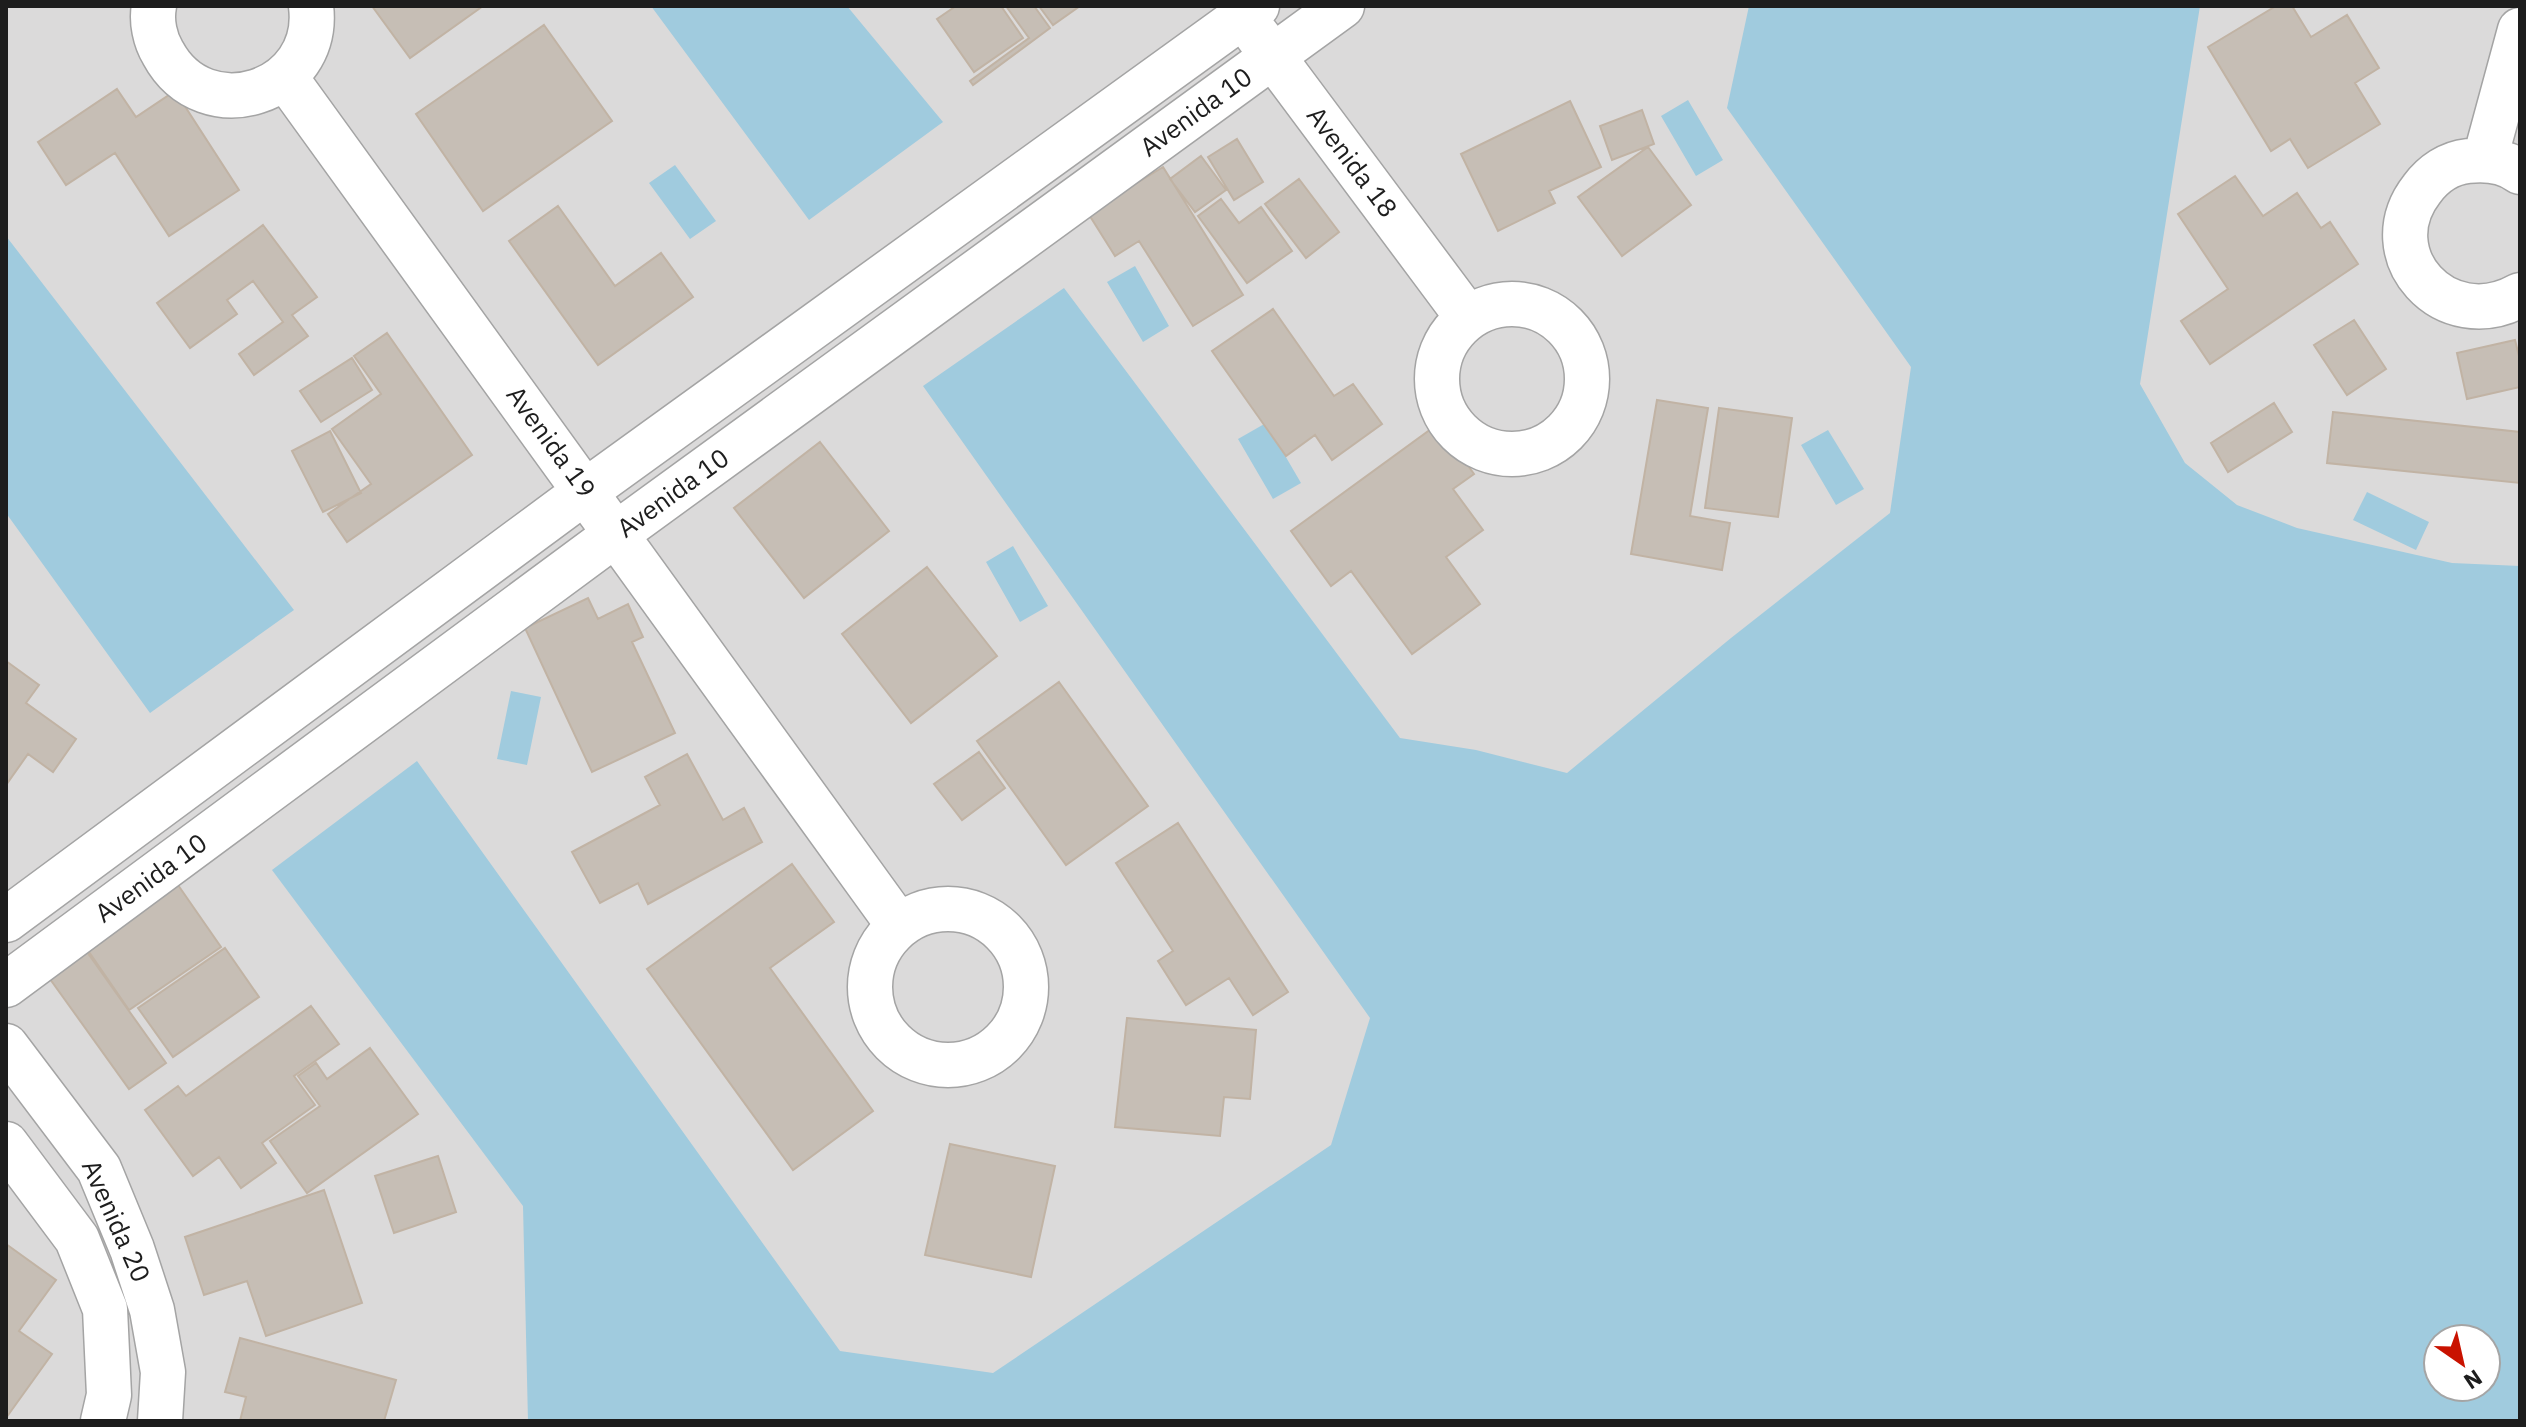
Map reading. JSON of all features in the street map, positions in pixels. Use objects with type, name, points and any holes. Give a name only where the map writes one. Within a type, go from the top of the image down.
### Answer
[{"type":"street","points":[[154,6],[156,42],[172,69],[196,89],[226,97],[258,93],[285,77],[305,52],[313,22],[311,6]]},
{"type":"street","name":"Avenida 10","points":[[6,985],[616,534],[1342,6]]},
{"type":"street","name":"Avenida 10","points":[[6,920],[586,491],[1245,10]]},
{"type":"street","name":"Avenida 18","points":[[1245,10],[1273,56],[1468,318]]},
{"type":"street","points":[[2520,30],[2502,166],[2456,163],[2430,177],[2412,201],[2405,229],[2408,257],[2422,283],[2446,300],[2473,308],[2503,304],[2520,295]]},
{"type":"street","name":"Avenida 19","points":[[285,77],[899,926]]},
{"type":"street","points":[[919,249],[950,291]]},
{"type":"street","points":[[273,721],[304,765]]},
{"type":"street","name":"Avenida 20","points":[[6,1046],[99,1169],[132,1249],[152,1310],[163,1372],[160,1421]]},
{"type":"street","name":"Avenida 20","points":[[6,1144],[77,1239],[105,1309],[109,1395],[103,1421]]},
{"type":"shaded area","points":[[6,6],[2520,6],[2520,1421],[6,1421]]},
{"type":"water","points":[[651,6],[847,6],[943,122],[809,220]]},
{"type":"water","points":[[1749,6],[2200,6],[2140,384],[2185,463],[2237,505],[2297,528],[2452,563],[2520,566],[2520,1421],[528,1421],[523,1206],[272,870],[417,761],[840,1351],[993,1373],[1331,1145],[1370,1018],[923,386],[1064,288],[1400,738],[1476,750],[1567,773],[1890,513],[1911,367],[1727,108]]},
{"type":"water","points":[[1688,100],[1723,160],[1696,176],[1661,116]]},
{"type":"water","points":[[675,165],[716,221],[690,239],[649,183]]},
{"type":"water","points":[[6,236],[294,610],[150,713],[6,513]]},
{"type":"water","points":[[1135,266],[1169,326],[1143,342],[1107,282]]},
{"type":"water","points":[[1266,423],[1301,483],[1273,499],[1238,439]]},
{"type":"water","points":[[1828,430],[1864,489],[1836,505],[1801,445]]},
{"type":"water","points":[[2367,492],[2429,522],[2416,550],[2353,520]]},
{"type":"water","points":[[1013,546],[1048,606],[1020,622],[986,562]]},
{"type":"water","points":[[511,691],[541,697],[527,765],[497,759]]},
{"type":"building","points":[[372,6],[483,6],[410,58]]},
{"type":"building","points":[[956,6],[1001,6],[1023,38],[974,72],[937,19]]},
{"type":"building","points":[[1006,6],[1034,6],[1050,28],[973,85],[970,81],[1029,38]]},
{"type":"building","points":[[1039,6],[1080,6],[1053,25]]},
{"type":"building","points":[[2276,6],[2292,6],[2311,37],[2347,15],[2379,68],[2355,83],[2380,124],[2308,168],[2290,139],[2271,151],[2208,47]]},
{"type":"building","points":[[544,25],[612,121],[483,211],[416,114]]},
{"type":"building","points":[[117,89],[136,117],[175,91],[239,190],[169,236],[115,153],[66,185],[38,142]]},
{"type":"building","points":[[1570,101],[1601,167],[1549,191],[1555,203],[1498,231],[1461,154]]},
{"type":"building","points":[[1642,110],[1654,144],[1612,160],[1600,126]]},
{"type":"building","points":[[1237,139],[1263,182],[1234,200],[1208,157]]},
{"type":"building","points":[[1648,147],[1691,205],[1622,256],[1578,197]]},
{"type":"building","points":[[1201,156],[1226,190],[1195,212],[1170,179]]},
{"type":"building","points":[[1163,167],[1243,295],[1193,326],[1139,241],[1115,256],[1088,213]]},
{"type":"building","points":[[2235,176],[2263,216],[2297,193],[2321,228],[2330,222],[2358,264],[2210,364],[2181,321],[2228,289],[2178,214]]},
{"type":"building","points":[[1299,179],[1339,232],[1306,258],[1265,204]]},
{"type":"building","points":[[1221,199],[1239,223],[1261,207],[1292,251],[1247,283],[1198,216]]},
{"type":"building","points":[[558,206],[615,286],[661,253],[693,297],[598,365],[509,241]]},
{"type":"building","points":[[263,225],[317,297],[292,315],[308,336],[254,375],[239,354],[283,322],[253,281],[227,300],[237,314],[190,348],[157,303]]},
{"type":"building","points":[[1273,309],[1334,396],[1353,384],[1382,424],[1332,460],[1315,435],[1286,456],[1212,351]]},
{"type":"building","points":[[2354,320],[2386,369],[2347,395],[2314,345]]},
{"type":"building","points":[[387,333],[472,455],[347,542],[328,514],[371,484],[332,429],[381,394],[354,356]]},
{"type":"building","points":[[2515,340],[2520,360],[2520,387],[2467,399],[2457,353]]},
{"type":"building","points":[[352,358],[372,390],[321,422],[300,391]]},
{"type":"building","points":[[1657,400],[1708,408],[1690,516],[1730,523],[1722,570],[1631,554]]},
{"type":"building","points":[[2274,403],[2292,432],[2228,472],[2211,443]]},
{"type":"building","points":[[1719,408],[1792,418],[1778,517],[1705,508]]},
{"type":"building","points":[[2333,412],[2520,432],[2520,483],[2327,463]]},
{"type":"building","points":[[1438,424],[1474,474],[1453,489],[1483,530],[1446,557],[1480,604],[1412,654],[1351,571],[1331,586],[1291,531]]},
{"type":"building","points":[[330,431],[361,493],[323,512],[292,451]]},
{"type":"building","points":[[820,442],[889,531],[804,598],[734,508]]},
{"type":"building","points":[[927,567],[997,656],[911,723],[842,634]]},
{"type":"building","points":[[588,598],[598,619],[628,604],[643,637],[632,642],[675,733],[592,772],[525,628]]},
{"type":"building","points":[[6,661],[39,685],[26,703],[76,739],[53,772],[28,754],[6,785]]},
{"type":"building","points":[[1059,682],[1148,806],[1066,865],[977,741]]},
{"type":"building","points":[[979,752],[1005,788],[962,820],[934,784]]},
{"type":"building","points":[[687,754],[723,820],[744,808],[762,842],[648,904],[638,883],[600,903],[572,852],[660,805],[645,777]]},
{"type":"building","points":[[1178,823],[1288,992],[1253,1015],[1229,978],[1186,1005],[1158,961],[1173,951],[1116,863]]},
{"type":"building","points":[[792,864],[834,922],[770,968],[873,1111],[793,1170],[647,969]]},
{"type":"building","points":[[178,885],[221,947],[129,1010],[87,949]]},
{"type":"building","points":[[225,948],[259,997],[173,1057],[138,1008]]},
{"type":"building","points":[[87,952],[166,1063],[129,1089],[50,979]]},
{"type":"building","points":[[311,1006],[339,1044],[294,1076],[315,1105],[262,1143],[276,1163],[241,1188],[219,1157],[193,1176],[145,1110],[178,1086],[186,1096]]},
{"type":"building","points":[[1127,1018],[1256,1030],[1250,1099],[1224,1097],[1220,1136],[1115,1127]]},
{"type":"building","points":[[370,1048],[418,1114],[307,1193],[270,1141],[320,1106],[298,1076],[316,1063],[327,1079]]},
{"type":"building","points":[[950,1144],[1055,1166],[1031,1277],[925,1255]]},
{"type":"building","points":[[438,1156],[456,1212],[394,1233],[375,1176]]},
{"type":"building","points":[[324,1190],[362,1303],[266,1336],[247,1281],[204,1295],[185,1237]]},
{"type":"building","points":[[6,1244],[56,1280],[19,1331],[52,1354],[6,1418]]},
{"type":"building","points":[[240,1338],[396,1380],[384,1421],[240,1421],[246,1397],[225,1392]]}]
